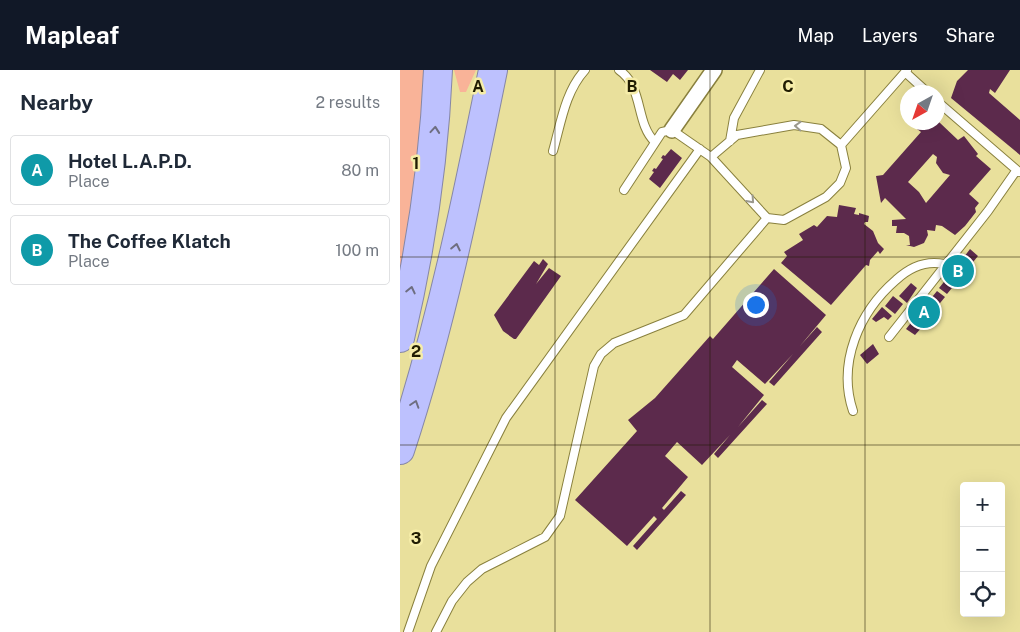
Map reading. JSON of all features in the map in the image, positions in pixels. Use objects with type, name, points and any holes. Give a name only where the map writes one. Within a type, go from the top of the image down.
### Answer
[{"type":"highway","points":[[400,338],[414,280],[429,190],[438,70]]},
{"type":"highway","points":[[400,450],[425,375],[449,280],[493,70]]},
{"type":"street","points":[[672,130],[714,70]]},
{"type":"lane","points":[[553,151],[568,97],[576,81],[585,70]]},
{"type":"lane","points":[[619,70],[634,88],[648,135],[655,142]]},
{"type":"lane","points":[[730,141],[734,118],[760,70]]},
{"type":"lane","points":[[841,145],[906,71],[920,85]]},
{"type":"lane","points":[[889,337],[936,278],[944,264],[1018,172],[945,108]]},
{"type":"lane","points":[[624,190],[662,132],[672,130],[712,157],[767,218],[784,220],[826,197],[840,183],[846,168],[841,145],[821,129],[794,125],[737,134],[712,157]]},
{"type":"lane","points":[[408,632],[431,566],[506,418],[700,149]]},
{"type":"lane","points":[[436,632],[452,602],[467,582],[482,569],[545,537],[560,516],[594,366],[601,354],[614,343],[684,315],[767,218]]},
{"type":"lane","points":[[853,411],[847,383],[854,340],[863,318],[874,303],[907,270],[924,263],[944,264]]},
{"type":"shaded area","points":[[400,70],[427,70],[426,101],[400,294]]},
{"type":"shaded area","points":[[454,70],[476,70],[466,92],[460,92]]},
{"type":"building","points":[[650,70],[688,70],[680,80],[673,74],[667,82]]},
{"type":"building","points":[[968,70],[1010,70],[995,93],[990,89],[989,93],[1020,120],[1020,155],[951,98],[957,81]]},
{"type":"building","points":[[945,128],[958,140],[964,136],[978,154],[976,156],[991,169],[969,194],[979,203],[975,208],[976,212],[965,226],[955,235],[942,226],[936,225],[935,231],[927,230],[928,235],[924,243],[914,247],[906,245],[910,245],[909,236],[904,233],[896,233],[897,226],[892,226],[892,220],[906,219],[885,198],[881,203],[876,176],[883,175],[921,132],[918,130],[945,130]],"holes":[[[933,154],[937,157],[936,163],[943,173],[950,175],[926,203],[919,192],[908,182]]]},
{"type":"building","points":[[671,149],[682,158],[660,188],[649,179],[654,172],[652,171],[654,168],[656,169],[663,159],[661,158],[663,155],[665,156]]},
{"type":"building","points":[[839,205],[856,208],[854,214],[859,215],[859,213],[869,216],[868,222],[864,224],[873,231],[878,243],[884,249],[880,254],[878,251],[870,260],[869,266],[866,265],[831,305],[781,263],[787,256],[784,252],[803,240],[799,234],[814,225],[817,227],[827,216],[837,217]]},
{"type":"building","points":[[970,249],[978,256],[969,267],[961,261]]},
{"type":"building","points":[[543,259],[548,264],[536,284],[549,268],[561,276],[516,339],[514,339],[503,331],[494,315],[534,261],[539,265]]},
{"type":"building","points":[[959,262],[967,270],[958,281],[950,276],[950,273]]},
{"type":"building","points":[[774,269],[826,315],[800,346],[817,327],[822,332],[774,386],[769,382],[793,354],[765,384],[737,360],[732,367],[764,395],[738,427],[762,400],[767,404],[718,458],[714,454],[730,435],[702,465],[677,442],[665,456],[688,477],[662,508],[664,510],[681,491],[686,495],[637,550],[633,546],[657,519],[654,516],[627,546],[575,500],[637,431],[628,420],[655,398],[710,336],[713,339]]},
{"type":"building","points":[[948,277],[956,283],[947,294],[939,288]]},
{"type":"building","points":[[911,283],[917,288],[907,303],[899,296]]},
{"type":"building","points":[[937,291],[945,297],[936,308],[928,302]]},
{"type":"building","points":[[893,296],[903,304],[895,314],[885,306]]},
{"type":"building","points":[[926,304],[932,310],[929,314],[931,316],[925,324],[914,315]]},
{"type":"building","points":[[882,307],[892,316],[888,320],[884,317],[876,322],[872,319]]},
{"type":"building","points":[[914,319],[923,326],[915,335],[906,329]]},
{"type":"building","points":[[873,344],[879,354],[867,364],[860,355]]},
{"type":"place","name":"The Coffee Klatch","points":[[958,271]]},
{"type":"place","name":"Hotel L.A.P.D.","points":[[924,312]]}]
